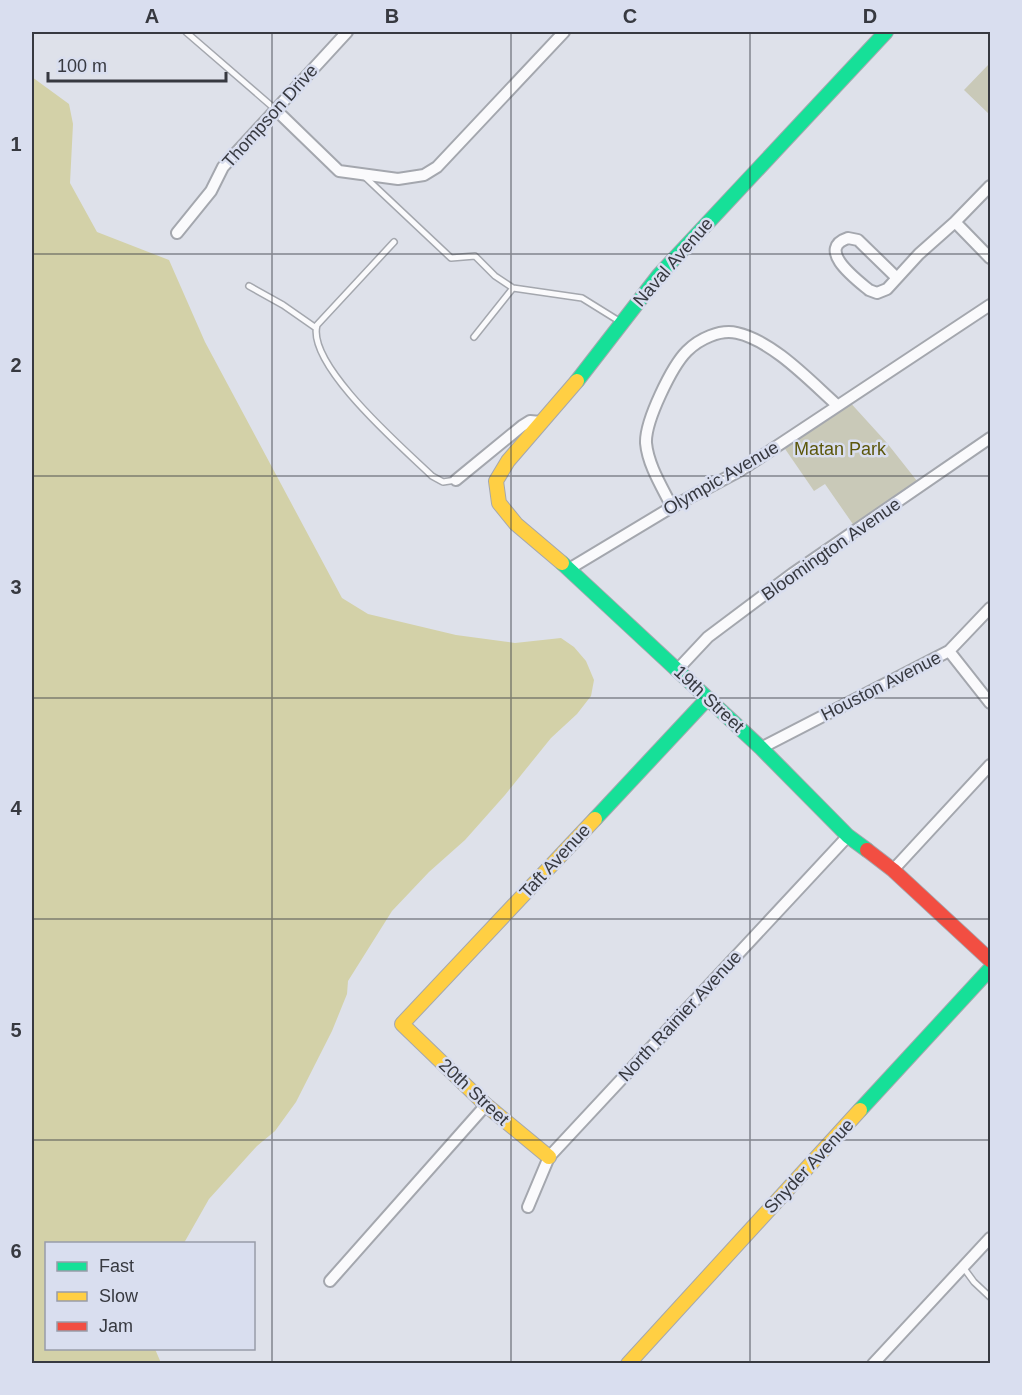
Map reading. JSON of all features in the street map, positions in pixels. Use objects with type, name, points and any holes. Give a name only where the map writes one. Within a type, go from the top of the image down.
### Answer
[{"type":"street","name":"Thompson Drive","points":[[177,233],[211,191],[223,167],[346,32]]},
{"type":"street","points":[[275,109],[339,171],[398,179],[424,175],[437,167],[564,32]]},
{"type":"street","name":"Naval Avenue","points":[[456,480],[522,426],[530,421],[541,422],[580,377],[659,275],[886,32]]},
{"type":"street","points":[[897,278],[858,240],[848,238],[838,244],[836,250],[839,261],[873,293],[881,292],[887,289],[919,254],[990,186]]},
{"type":"street","points":[[955,222],[990,258]]},
{"type":"street","name":"Olympic Avenue","points":[[569,569],[672,507],[741,470],[837,405],[912,359],[990,305]]},
{"type":"street","points":[[672,507],[650,457],[647,436],[652,414],[672,374],[686,352],[696,344],[718,333],[736,333],[750,338],[781,357],[837,405]]},
{"type":"street","name":"19th Street","points":[[541,422],[508,461],[496,481],[499,503],[516,524],[569,569],[678,669],[761,748],[848,836],[893,870],[990,960]]},
{"type":"street","name":"Bloomington Avenue","points":[[678,669],[708,637],[792,574],[990,438]]},
{"type":"street","name":"Houston Avenue","points":[[761,748],[949,651],[990,608]]},
{"type":"street","points":[[949,651],[990,703]]},
{"type":"street","name":"Taft Avenue","points":[[402,1024],[708,698]]},
{"type":"street","points":[[893,870],[990,765]]},
{"type":"street","name":"North Rainier Avenue","points":[[528,1207],[549,1157],[848,836]]},
{"type":"street","name":"Snyder Avenue","points":[[628,1364],[990,969]]},
{"type":"street","name":"20th Street","points":[[402,1024],[486,1105],[549,1157]]},
{"type":"street","points":[[330,1281],[486,1105]]},
{"type":"street","points":[[873,1364],[990,1238]]},
{"type":"lane","points":[[186,32],[275,109]]},
{"type":"lane","points":[[362,174],[451,258],[475,256],[495,276],[513,288],[582,298],[621,322]]},
{"type":"lane","points":[[394,242],[322,319],[315,332],[321,350],[335,376],[349,394],[432,476],[443,482],[456,480]]},
{"type":"lane","points":[[249,286],[283,305],[316,328]]},
{"type":"lane","points":[[474,337],[513,288]]},
{"type":"lane","points":[[963,1268],[990,1297]]},
{"type":"green space","points":[[989,64],[990,66],[990,115],[964,90]]},
{"type":"green space","name":"Matan Park","points":[[847,399],[887,443],[921,486],[857,530],[825,484],[814,491],[781,443]]},
{"type":"shaded area","points":[[32,77],[69,104],[73,124],[70,183],[97,232],[169,260],[205,342],[342,598],[368,614],[456,635],[515,643],[561,638],[574,647],[586,661],[594,680],[591,696],[577,714],[551,738],[465,840],[429,872],[392,911],[348,981],[347,994],[332,1031],[296,1102],[275,1131],[257,1146],[209,1199],[185,1242],[45,1242],[45,1350],[155,1350],[161,1363],[32,1363]]},
{"type":"traffic: fast","points":[[577,381],[659,275],[886,32]]},
{"type":"traffic: fast","points":[[562,563],[761,748],[848,836],[867,850]]},
{"type":"traffic: fast","points":[[595,819],[708,698]]},
{"type":"traffic: fast","points":[[860,1110],[990,969]]},
{"type":"traffic: slow","points":[[562,563],[516,524],[499,503],[496,481],[508,461],[577,381]]},
{"type":"traffic: slow","points":[[549,1157],[486,1105],[402,1024],[595,819]]},
{"type":"traffic: slow","points":[[628,1364],[860,1110]]},
{"type":"traffic: jam","points":[[867,850],[893,870],[990,960]]}]
